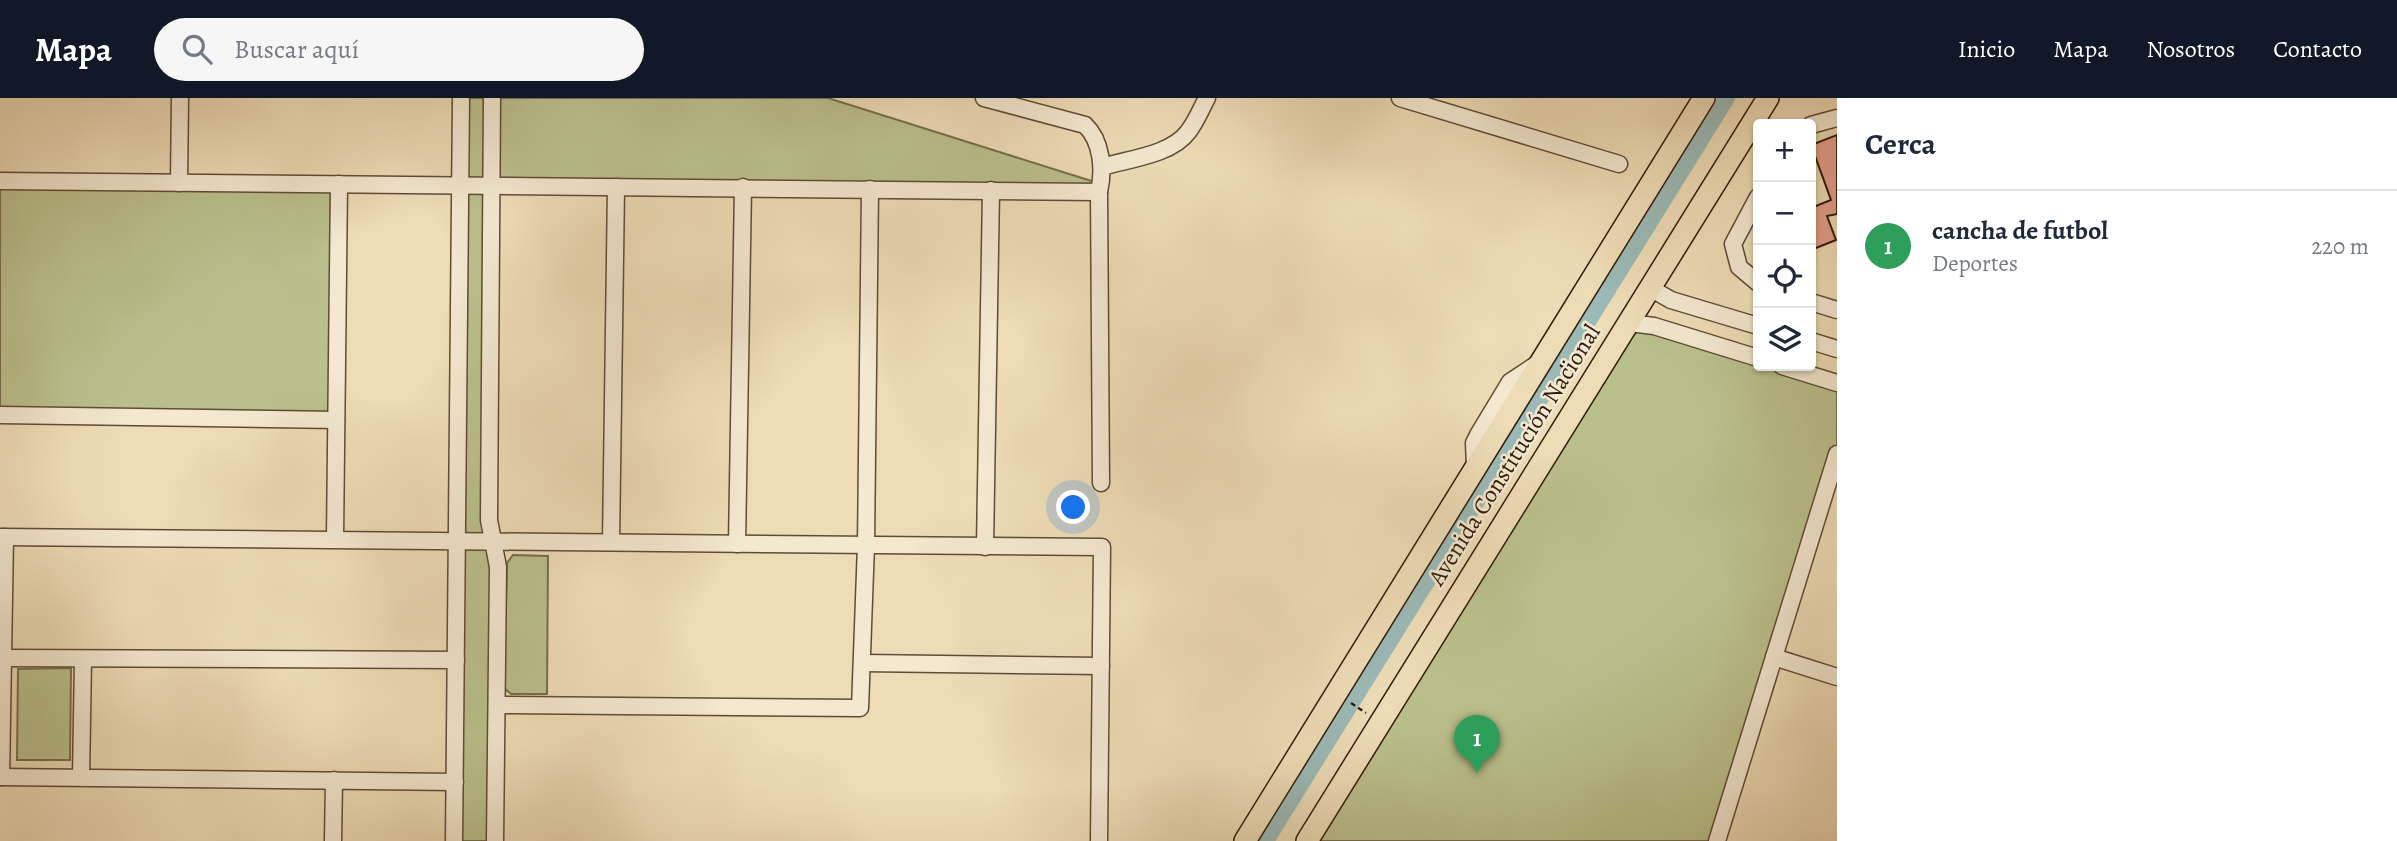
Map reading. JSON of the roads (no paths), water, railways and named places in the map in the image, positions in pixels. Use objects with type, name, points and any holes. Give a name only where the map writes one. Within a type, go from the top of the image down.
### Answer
[{"type":"main road","name":"Avenida Constitución Nacional","points":[[1245,841],[1704,98]]},
{"type":"main road","name":"Avenida Constitución Nacional","points":[[1307,841],[1768,98]]},
{"type":"street","points":[[179,183],[180,98]]},
{"type":"street","points":[[454,841],[461,98]]},
{"type":"street","points":[[492,98],[489,520],[498,567],[495,841]]},
{"type":"street","points":[[984,98],[1085,125],[1094,133],[1102,167],[1099,192],[1101,483]]},
{"type":"street","points":[[1102,167],[1162,150],[1177,141],[1187,134],[1207,98]]},
{"type":"street","points":[[1400,98],[1619,164]]},
{"type":"street","points":[[1816,124],[1837,118]]},
{"type":"street","points":[[0,181],[1099,192]]},
{"type":"street","points":[[335,538],[338,184]]},
{"type":"street","points":[[611,542],[616,187]]},
{"type":"street","points":[[737,544],[743,187]]},
{"type":"street","points":[[497,705],[860,708],[866,545],[870,189]]},
{"type":"street","points":[[985,547],[991,190]]},
{"type":"street","points":[[1753,206],[1732,244],[1740,267],[1753,279]]},
{"type":"street","points":[[1650,288],[1671,300],[1753,325]]},
{"type":"street","points":[[1816,304],[1837,310]]},
{"type":"street","points":[[1629,323],[1654,326],[1753,356]]},
{"type":"street","points":[[1816,342],[1837,348]]},
{"type":"street","points":[[1798,371],[1837,383]]},
{"type":"street","points":[[0,415],[336,419]]},
{"type":"street","points":[[1717,841],[1837,454]]},
{"type":"street","points":[[455,782],[1,777],[3,537],[457,539],[1102,547],[1099,841]]},
{"type":"street","points":[[1774,657],[1837,677]]},
{"type":"street","points":[[4,658],[456,660]]},
{"type":"street","points":[[81,777],[83,659]]},
{"type":"street","points":[[863,663],[1101,666]]},
{"type":"street","points":[[333,841],[334,780]]},
{"type":"waterway","points":[[1266,841],[1727,98]]},
{"type":"place","name":"cancha de futbol","points":[[1477,773]]}]
